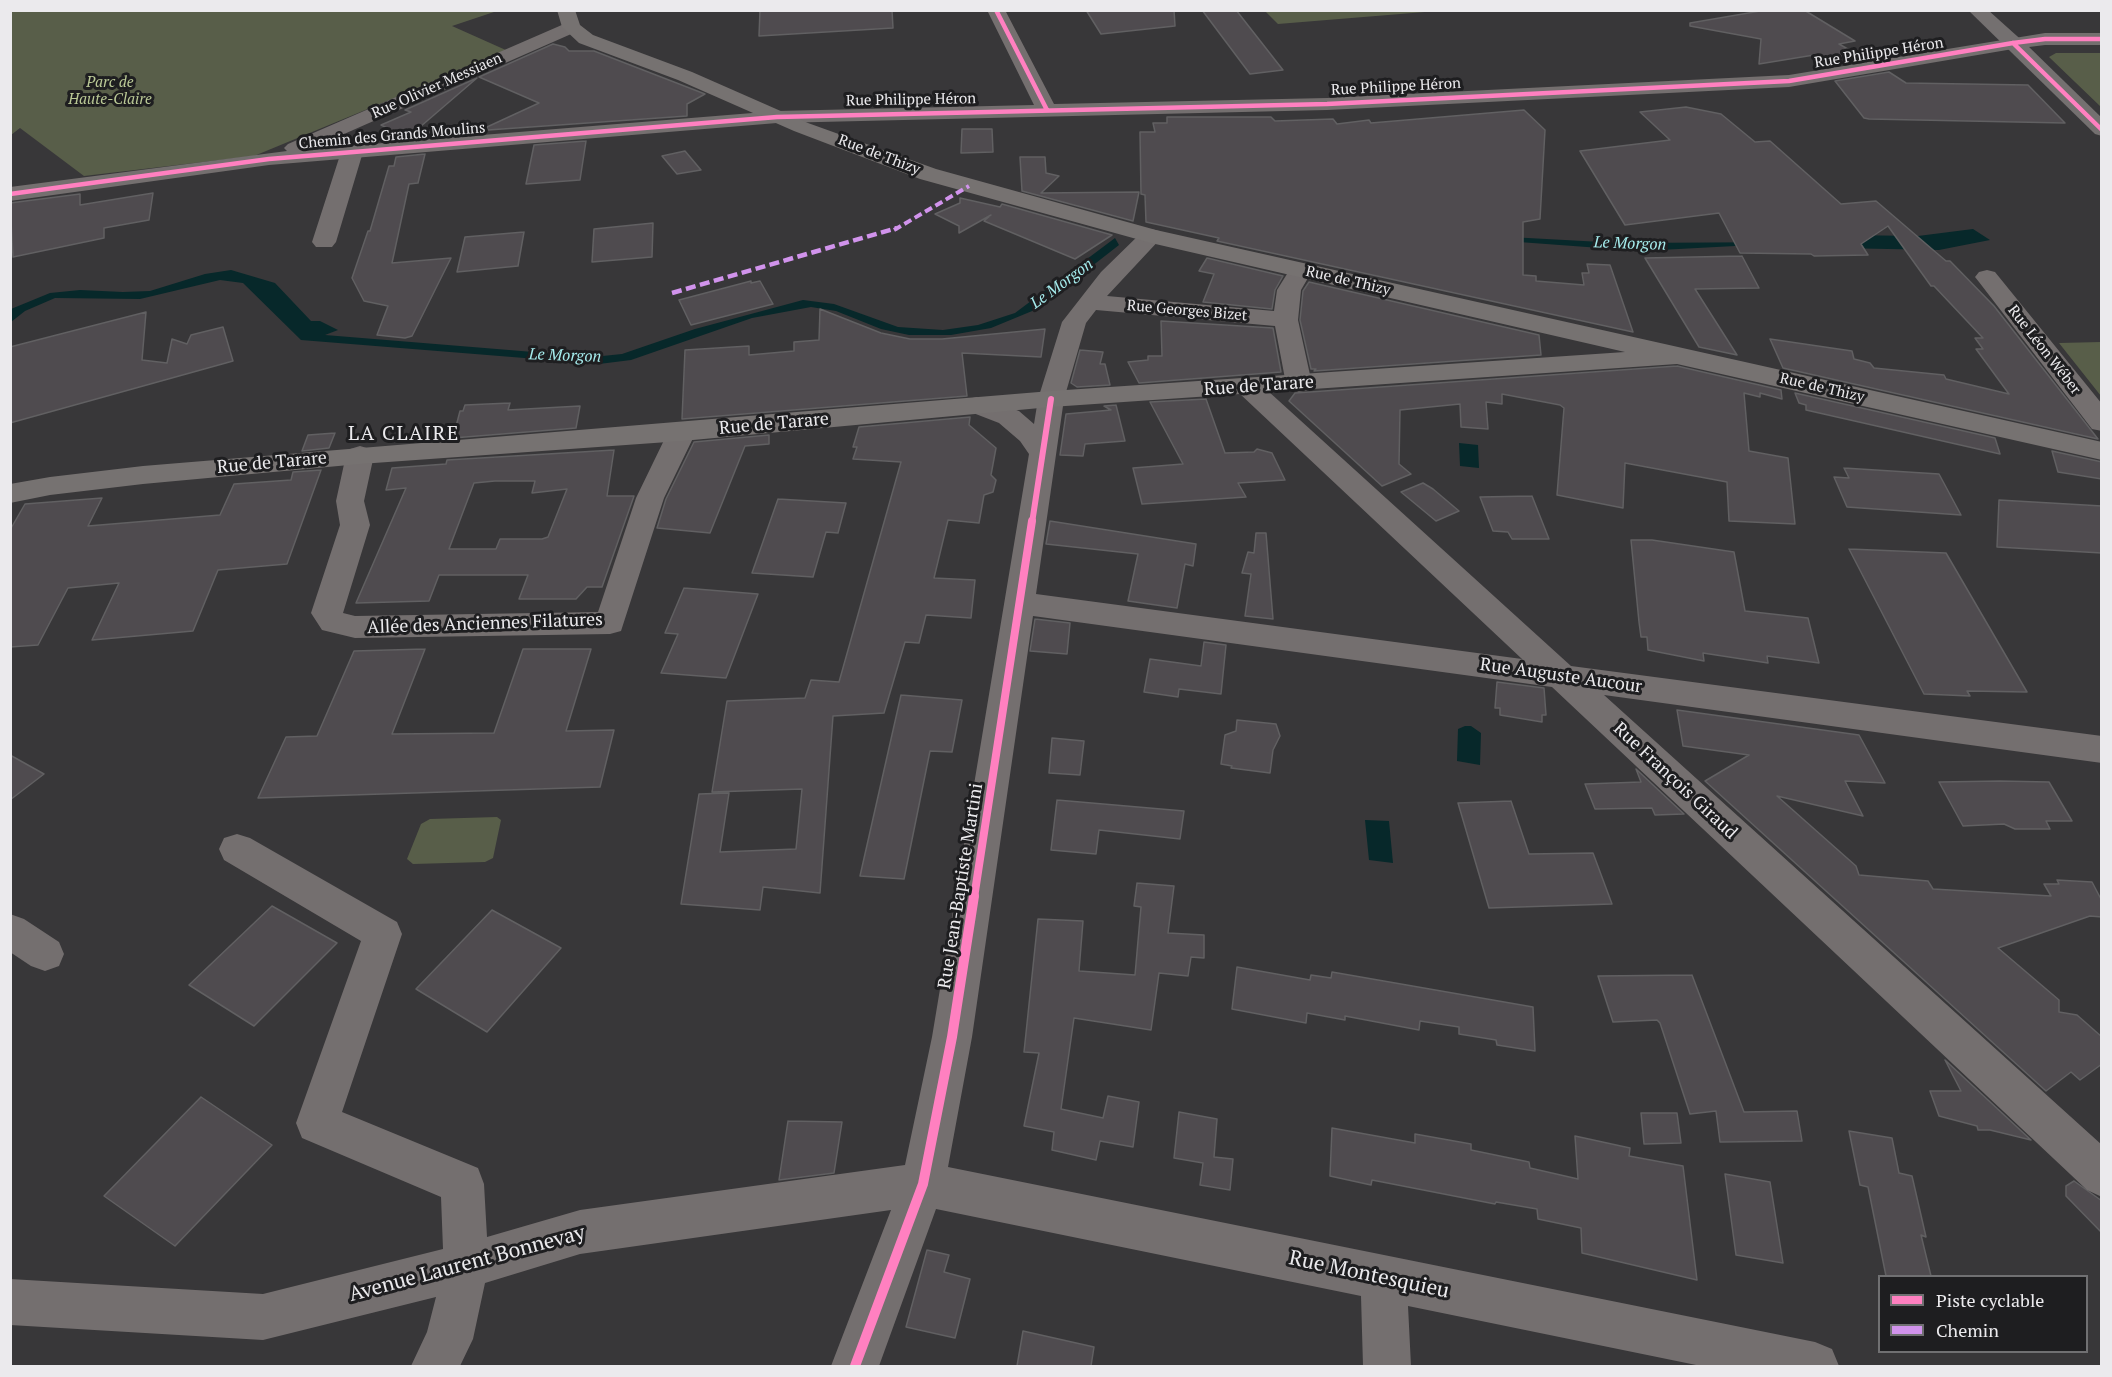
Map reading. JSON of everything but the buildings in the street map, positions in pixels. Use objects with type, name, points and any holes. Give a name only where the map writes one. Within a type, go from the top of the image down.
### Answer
[{"type":"main road","points":[[1977,10],[2102,130]]},
{"type":"main road","name":"Rue de Thizy","points":[[573,16],[586,39],[693,80],[777,117],[938,177],[1152,236],[1300,271],[1545,326],[1655,348],[1676,356],[2102,451]]},
{"type":"main road","name":"Rue de Tarare","points":[[1539,365],[1562,355],[1563,342],[1545,326]]},
{"type":"main road","name":"Rue de Tarare","points":[[10,494],[51,486],[360,455],[682,432],[1051,399],[1299,384],[1676,356]]},
{"type":"street","points":[[996,10],[1047,110]]},
{"type":"street","name":"Rue Olivier Messiaen","points":[[269,159],[573,16]]},
{"type":"street","name":"Rue Philippe Héron","points":[[777,117],[1327,104],[1789,81],[2013,43],[2045,39],[2102,39]]},
{"type":"street","points":[[2013,43],[2047,49],[2102,50]]},
{"type":"street","points":[[829,136],[846,121],[869,114]]},
{"type":"street","name":"Chemin des Grands Moulins","points":[[10,194],[269,159],[777,117]]},
{"type":"street","points":[[324,242],[352,152]]},
{"type":"street","name":"Rue Jean-Baptiste Martini","points":[[855,1366],[923,1184],[953,1028],[1051,399],[1074,322],[1088,302],[1152,236]]},
{"type":"street","points":[[1299,384],[1286,320],[1289,290],[1300,271]]},
{"type":"street","name":"Rue Léon Wéber","points":[[1987,277],[2102,423]]},
{"type":"street","name":"Rue Georges Bizet","points":[[1088,302],[1286,320]]},
{"type":"street","name":"Rue François Giraud","points":[[1248,387],[2102,1175]]},
{"type":"street","points":[[976,405],[1009,417],[1030,435],[1043,454]]},
{"type":"street","name":"Allée des Anciennes Filatures","points":[[360,455],[350,501],[355,525],[327,613],[333,622],[355,627],[610,623],[650,498],[682,432]]},
{"type":"street","name":"Rue Auguste Aucour","points":[[1021,603],[2102,750]]},
{"type":"street","points":[[237,849],[383,933],[317,1123],[462,1184],[466,1266],[448,1340],[435,1366]]},
{"type":"street","points":[[10,931],[45,954]]},
{"type":"street","name":"Avenue Laurent Bonnevay","points":[[10,1302],[263,1317],[466,1266],[580,1232],[923,1184]]},
{"type":"street","name":"Rue Montesquieu","points":[[923,1184],[1815,1366]]},
{"type":"street","points":[[1383,1278],[1387,1366]]},
{"type":"green space","name":"Parc de Haute-Claire","points":[[11,11],[497,11],[452,26],[508,51],[254,156],[84,176],[20,128],[11,135]]},
{"type":"green space","points":[[1265,11],[1437,11],[1278,24]]},
{"type":"green space","points":[[2056,53],[2101,53],[2101,107],[2049,57]]},
{"type":"green space","points":[[2102,342],[2101,396],[2059,343]]},
{"type":"green space","points":[[497,817],[501,820],[493,858],[485,862],[413,864],[407,859],[421,824],[430,819]]},
{"type":"water","name":"Le Morgon","points":[[1973,229],[1990,240],[1939,250],[1735,246],[1641,251],[1519,242],[1454,234],[1620,243],[1803,242],[1843,235],[1918,236]]},
{"type":"water","name":"Le Morgon","points":[[1115,238],[1119,245],[1037,309],[991,328],[951,335],[909,335],[881,329],[836,311],[811,307],[752,318],[631,360],[599,364],[301,340],[243,283],[220,280],[140,299],[55,298],[25,311],[11,322],[11,309],[50,293],[80,290],[150,291],[205,274],[231,270],[275,283],[311,321],[320,321],[338,330],[325,335],[593,357],[622,354],[695,329],[803,300],[834,304],[898,327],[943,330],[978,325],[1015,313]]},
{"type":"water","points":[[1459,443],[1478,445],[1479,468],[1460,466]]},
{"type":"water","points":[[1471,726],[1481,733],[1480,765],[1457,761],[1458,729]]},
{"type":"water","points":[[1365,820],[1389,821],[1393,863],[1369,860]]},
{"type":"marked path","points":[[672,293],[892,231],[969,186]]},
{"type":"cycle path","points":[[996,10],[1047,110]]},
{"type":"cycle path","points":[[10,194],[269,159],[777,117],[1327,104],[1789,81],[2013,43],[2045,39],[2102,39]]},
{"type":"cycle path","points":[[2013,43],[2102,130]]},
{"type":"cycle path","points":[[855,1366],[923,1184],[952,1037],[1051,399]]},
{"type":"district","name":"LA CLAIRE","points":[[404,434]]}]
